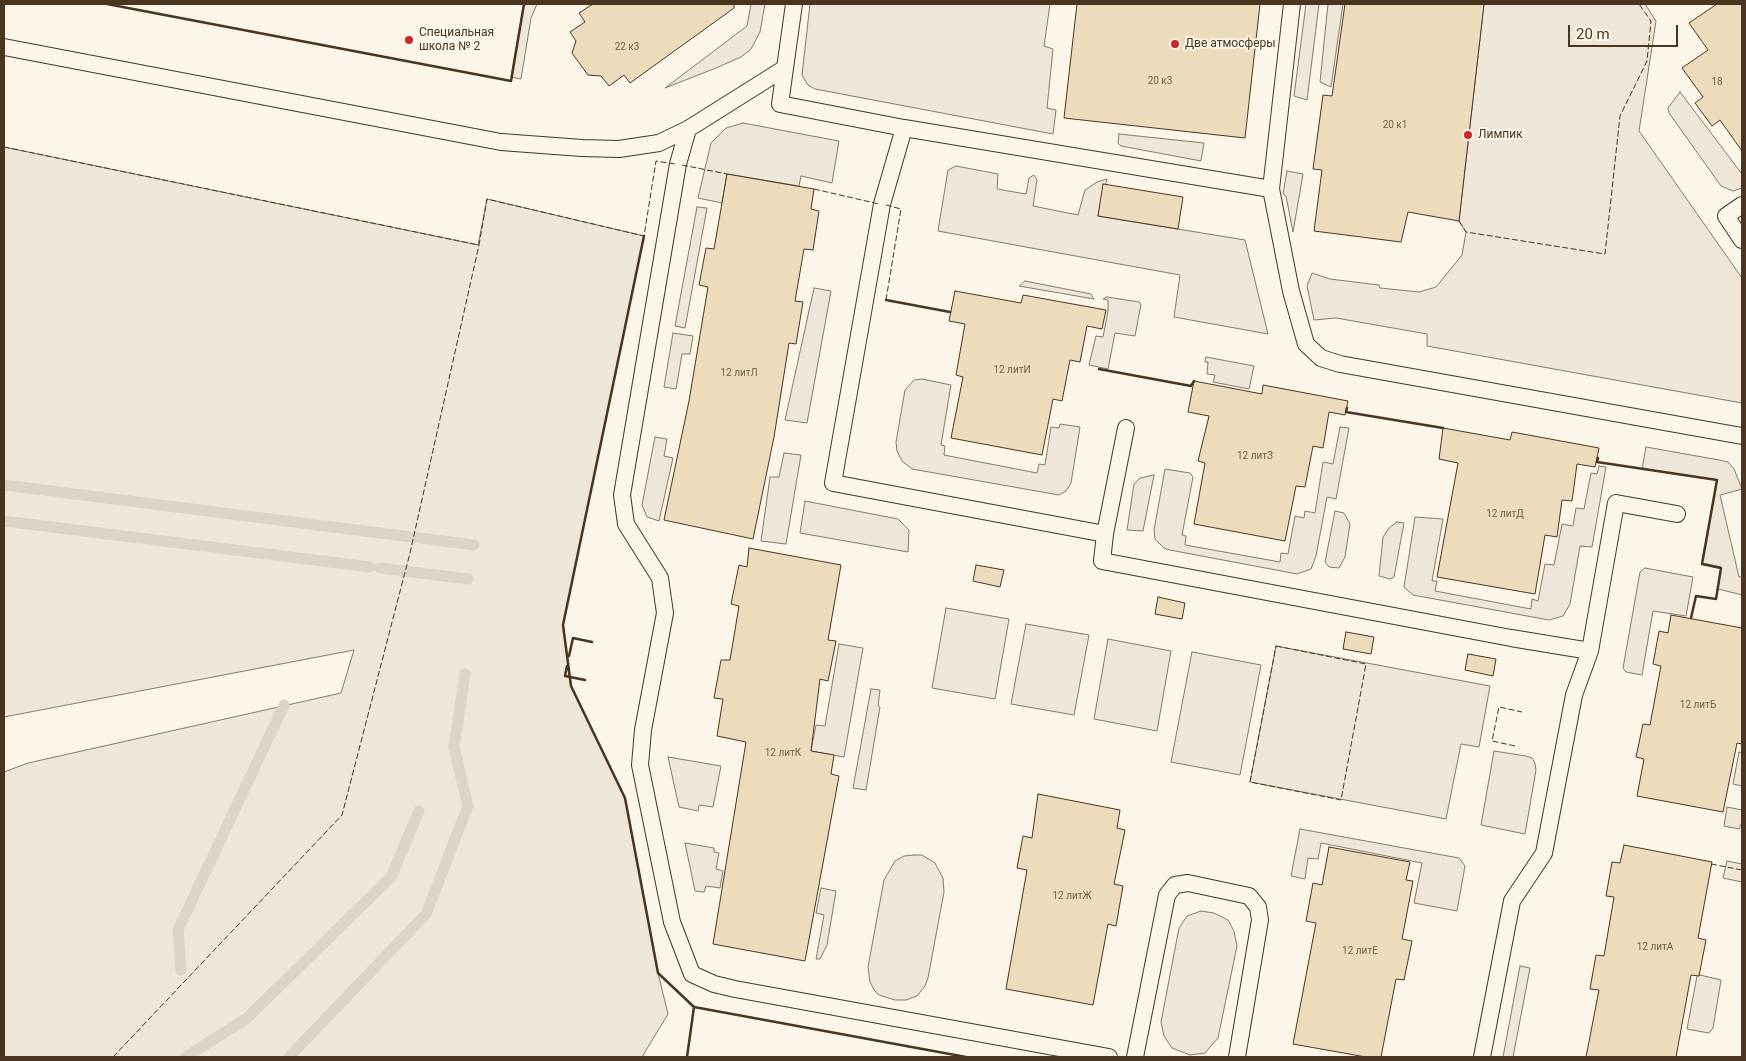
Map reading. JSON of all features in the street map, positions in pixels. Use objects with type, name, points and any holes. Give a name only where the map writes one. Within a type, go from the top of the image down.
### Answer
[{"type":"lane","points":[[794,4],[780,104],[904,128],[1271,189]]},
{"type":"lane","points":[[1292,4],[1271,189],[1291,291],[1306,344],[1321,358],[1340,364],[1742,436]]},
{"type":"lane","points":[[4,47],[501,142],[619,149],[660,143],[688,129],[785,68]]},
{"type":"lane","points":[[904,128],[882,204],[833,483],[1105,534]]},
{"type":"lane","points":[[688,129],[678,164],[622,495],[626,524],[660,578],[665,613],[643,730],[640,765],[672,922],[692,974],[714,984],[735,989],[1109,1057]]},
{"type":"lane","points":[[1742,205],[1726,216],[1742,240]]},
{"type":"lane","points":[[1126,428],[1105,534],[1102,561],[1511,638],[1590,650]]},
{"type":"lane","points":[[1482,1057],[1512,900],[1544,853],[1574,696],[1590,650],[1616,503],[1677,514]]},
{"type":"lane","points":[[1135,1057],[1167,895],[1174,885],[1188,883],[1249,896],[1258,907],[1260,920],[1237,1057]]},
{"type":"shaded area","points":[[524,4],[537,4],[531,18],[521,79],[511,77]]},
{"type":"shaded area","points":[[751,4],[765,4],[760,32],[751,49],[741,57],[665,88],[747,26]]},
{"type":"shaded area","points":[[810,4],[1050,4],[1044,46],[1053,49],[1047,108],[1056,110],[1053,134],[815,89],[808,85],[802,75]]},
{"type":"shaded area","points":[[1306,4],[1319,4],[1307,100],[1294,96]]},
{"type":"shaded area","points":[[1328,4],[1343,4],[1331,87],[1320,82]]},
{"type":"shaded area","points":[[1484,4],[1645,4],[1656,21],[1639,131],[1742,278],[1742,403],[1427,346],[1427,334],[1336,318],[1314,320],[1307,286],[1312,273],[1330,279],[1379,285],[1380,288],[1419,292],[1436,287],[1462,255],[1466,232],[1459,221]]},
{"type":"shaded area","points":[[1680,92],[1742,174],[1742,188],[1733,191],[1721,186],[1669,113],[1668,108]]},
{"type":"shaded area","points":[[743,123],[839,141],[832,183],[801,176],[799,186],[727,174],[722,203],[698,198],[711,143],[726,128]]},
{"type":"shaded area","points":[[1119,134],[1204,143],[1201,161],[1121,146],[1118,143]]},
{"type":"shaded area","points":[[4,147],[478,245],[487,199],[644,236],[563,625],[571,686],[625,798],[658,973],[668,1014],[642,1057],[4,1057],[4,772],[28,763],[341,693],[354,650],[4,717]]},
{"type":"shaded area","points":[[956,166],[998,174],[997,189],[1026,194],[1029,178],[1034,175],[1037,180],[1033,206],[1078,215],[1085,190],[1097,182],[1107,179],[1098,216],[1245,240],[1268,334],[1174,317],[1180,275],[938,231],[948,170]]},
{"type":"shaded area","points":[[1287,171],[1303,174],[1293,232],[1286,196],[1283,194]]},
{"type":"shaded area","points":[[697,207],[707,208],[685,328],[675,326]]},
{"type":"shaded area","points":[[1025,281],[1091,294],[1094,299],[1019,286]]},
{"type":"shaded area","points":[[814,288],[831,291],[807,423],[785,420]]},
{"type":"shaded area","points":[[1107,297],[1139,302],[1141,304],[1135,336],[1115,333],[1108,369],[1089,365],[1096,336],[1103,337],[1108,300],[1103,299]]},
{"type":"shaded area","points":[[673,333],[693,336],[690,354],[682,354],[676,389],[664,387]]},
{"type":"shaded area","points":[[1206,357],[1254,366],[1249,389],[1213,382],[1215,375],[1207,374],[1208,362],[1205,362]]},
{"type":"shaded area","points":[[922,379],[951,385],[941,445],[945,446],[944,455],[1037,473],[1039,464],[1045,465],[1051,427],[1059,428],[1060,424],[1080,427],[1071,483],[1066,491],[1059,495],[912,469],[902,461],[897,451],[896,442],[905,390],[914,380]]},
{"type":"shaded area","points":[[1340,427],[1349,428],[1336,499],[1327,497],[1316,556],[1311,569],[1297,574],[1170,550],[1164,548],[1155,539],[1154,530],[1165,469],[1190,473],[1193,477],[1182,535],[1186,536],[1185,545],[1280,562],[1281,553],[1288,554],[1295,516],[1304,518],[1305,511],[1315,513],[1323,462],[1333,464]]},
{"type":"shaded area","points":[[655,437],[667,439],[664,456],[673,458],[659,521],[647,517],[642,505]]},
{"type":"shaded area","points":[[1646,447],[1728,462],[1734,469],[1742,489],[1720,495],[1739,577],[1742,577],[1742,595],[1718,589],[1721,567],[1702,563],[1717,480],[1642,469]]},
{"type":"shaded area","points":[[784,453],[801,455],[786,544],[761,541],[770,477],[779,477]]},
{"type":"shaded area","points":[[1599,466],[1606,467],[1592,547],[1580,546],[1570,604],[1563,616],[1549,620],[1413,595],[1404,587],[1415,517],[1443,519],[1432,581],[1437,581],[1435,591],[1531,609],[1532,599],[1538,601],[1545,564],[1554,565],[1562,524],[1573,526],[1576,508],[1584,509],[1591,473],[1597,474]]},
{"type":"shaded area","points":[[1154,475],[1143,531],[1127,530],[1134,484],[1140,478]]},
{"type":"shaded area","points":[[805,501],[898,519],[909,530],[908,552],[800,533]]},
{"type":"shaded area","points":[[1335,511],[1344,513],[1350,524],[1345,557],[1339,568],[1329,567],[1325,562]]},
{"type":"shaded area","points":[[1397,522],[1404,523],[1394,577],[1390,579],[1379,576],[1383,537],[1389,528]]},
{"type":"shaded area","points":[[1645,568],[1693,577],[1686,616],[1653,611],[1642,675],[1626,672],[1623,668],[1640,572]]},
{"type":"shaded area","points":[[946,608],[1009,619],[995,699],[932,688]]},
{"type":"shaded area","points":[[1026,624],[1089,635],[1074,715],[1011,704]]},
{"type":"shaded area","points":[[1108,639],[1171,651],[1157,731],[1094,719]]},
{"type":"shaded area","points":[[839,644],[863,648],[844,757],[811,751],[816,725],[825,726]]},
{"type":"shaded area","points":[[1276,646],[1490,686],[1479,747],[1461,744],[1446,819],[1250,782]]},
{"type":"shaded area","points":[[1192,652],[1261,665],[1240,775],[1171,762]]},
{"type":"shaded area","points":[[871,689],[880,690],[878,706],[880,707],[866,790],[853,788]]},
{"type":"shaded area","points":[[1494,751],[1526,756],[1532,758],[1535,763],[1536,770],[1525,834],[1481,825]]},
{"type":"shaded area","points":[[1739,752],[1742,753],[1742,786],[1733,784]]},
{"type":"shaded area","points":[[668,757],[721,766],[713,807],[699,805],[698,811],[679,807]]},
{"type":"shaded area","points":[[1727,807],[1742,810],[1742,822],[1739,829],[1724,826]]},
{"type":"shaded area","points":[[1300,829],[1459,858],[1465,866],[1457,911],[1414,903],[1422,863],[1321,843],[1318,859],[1308,858],[1305,879],[1291,876]]},
{"type":"shaded area","points":[[685,843],[714,848],[714,852],[719,853],[716,869],[723,871],[720,888],[706,886],[704,892],[695,891]]},
{"type":"shaded area","points":[[922,855],[935,863],[943,878],[944,892],[925,986],[917,996],[906,1000],[895,1000],[879,995],[874,990],[870,982],[868,967],[884,880],[895,861],[904,856]]},
{"type":"shaded area","points":[[1727,861],[1742,864],[1742,882],[1723,878]]},
{"type":"shaded area","points":[[821,888],[836,891],[827,945],[820,959],[816,959],[824,915],[816,913]]},
{"type":"shaded area","points":[[1201,911],[1214,913],[1228,920],[1234,931],[1237,946],[1218,1038],[1205,1053],[1190,1055],[1172,1048],[1164,1036],[1161,1022],[1179,928],[1187,916]]},
{"type":"shaded area","points":[[1520,966],[1530,968],[1513,1057],[1503,1057]]},
{"type":"shaded area","points":[[1697,976],[1721,980],[1713,1028],[1709,1033],[1687,1029]]},
{"type":"building","points":[[593,4],[734,4],[734,8],[630,83],[624,75],[609,86],[601,76],[588,75],[572,53],[576,41],[570,32],[585,22],[579,13]]},
{"type":"building","points":[[1077,4],[1260,4],[1245,138],[1064,118]]},
{"type":"building","points":[[1345,4],[1484,4],[1459,221],[1408,212],[1401,242],[1314,231],[1322,170],[1313,169],[1323,95],[1332,96]]},
{"type":"building","points":[[1717,4],[1742,4],[1742,151],[1720,120],[1712,126],[1695,103],[1703,97],[1682,68],[1708,50],[1689,23]]},
{"type":"building","points":[[727,174],[814,189],[811,209],[819,211],[813,250],[804,249],[795,301],[803,302],[796,344],[789,343],[774,437],[753,539],[664,520],[689,401],[708,287],[699,285],[706,248],[714,249]]},
{"type":"building","points":[[1103,184],[1183,197],[1178,229],[1098,216]]},
{"type":"building","points":[[955,291],[1021,303],[1023,295],[1106,310],[1102,329],[1087,326],[1080,362],[1070,360],[1062,401],[1053,399],[1042,455],[951,438],[963,377],[956,375],[965,324],[949,321]]},
{"type":"building","points":[[1194,381],[1262,394],[1263,385],[1348,401],[1345,415],[1329,412],[1323,448],[1313,446],[1305,487],[1296,486],[1285,541],[1194,524],[1205,463],[1198,461],[1209,416],[1188,412]]},
{"type":"building","points":[[1443,428],[1510,440],[1512,432],[1599,448],[1595,467],[1577,464],[1572,501],[1562,500],[1557,537],[1545,535],[1535,594],[1437,577],[1458,463],[1439,459]]},
{"type":"building","points":[[749,548],[841,565],[828,640],[836,641],[828,681],[820,679],[811,751],[834,755],[831,774],[839,776],[805,961],[713,944],[746,742],[717,736],[723,699],[714,698],[721,660],[730,660],[739,606],[731,604],[739,565],[747,567]]},
{"type":"building","points":[[976,565],[1004,570],[1000,587],[973,581]]},
{"type":"building","points":[[1158,597],[1185,603],[1182,619],[1155,614]]},
{"type":"building","points":[[1671,615],[1742,628],[1742,744],[1737,743],[1723,812],[1637,796],[1644,759],[1636,757],[1643,724],[1650,725],[1661,666],[1653,664],[1659,631],[1668,633]]},
{"type":"building","points":[[1346,632],[1374,637],[1371,654],[1343,649]]},
{"type":"building","points":[[1468,654],[1496,659],[1493,676],[1465,670]]},
{"type":"building","points":[[1038,794],[1120,810],[1117,828],[1125,830],[1114,884],[1123,886],[1116,926],[1108,924],[1093,1005],[1006,989],[1027,870],[1017,868],[1023,836],[1032,838]]},
{"type":"building","points":[[1624,845],[1712,862],[1698,938],[1706,940],[1699,976],[1691,975],[1676,1057],[1586,1057],[1599,990],[1590,989],[1596,955],[1604,956],[1614,897],[1606,896],[1612,862],[1620,863]]},
{"type":"building","points":[[1329,847],[1410,862],[1406,880],[1413,881],[1402,939],[1412,941],[1404,980],[1396,979],[1381,1057],[1366,1057],[1293,1044],[1316,923],[1306,921],[1313,883],[1322,885]]},
{"type":"waterway","points":[[4,485],[474,545]]},
{"type":"waterway","points":[[4,521],[370,567]]},
{"type":"waterway","points":[[380,568],[468,579]]},
{"type":"waterway","points":[[289,1057],[426,914],[468,806],[454,747],[465,674]]},
{"type":"waterway","points":[[181,970],[178,930],[284,705]]},
{"type":"waterway","points":[[186,1057],[247,1018],[391,877],[419,811]]},
{"type":"fence","points":[[1459,221],[1466,232],[1605,254],[1620,116],[1647,61],[1651,21],[1639,4]]},
{"type":"fence","points":[[4,147],[479,245],[487,199],[644,236],[656,161],[675,164]]},
{"type":"fence","points":[[682,165],[727,174]]},
{"type":"fence","points":[[814,189],[879,204]]},
{"type":"fence","points":[[886,205],[901,209],[886,300]]},
{"type":"fence","points":[[113,1057],[342,815],[410,553],[479,245]]},
{"type":"fence","points":[[1276,646],[1366,664],[1341,800],[1250,782],[1276,646]]},
{"type":"fence","points":[[1515,746],[1492,741],[1499,707],[1522,712]]},
{"type":"fence","points":[[1711,864],[1742,870]]},
{"type":"wall","points":[[107,4],[511,81],[524,4]]},
{"type":"wall","points":[[644,236],[563,625],[571,686],[625,798],[658,973],[694,1007],[966,1057]]},
{"type":"wall","points":[[886,300],[950,312]]},
{"type":"wall","points":[[1099,369],[1191,386],[1194,381]]},
{"type":"wall","points":[[1347,408],[1346,412],[1443,428]]},
{"type":"wall","points":[[1598,458],[1597,462],[1717,480],[1702,564],[1721,568],[1716,599],[1696,596],[1691,618]]},
{"type":"wall","points":[[569,656],[573,638],[592,642]]},
{"type":"wall","points":[[567,666],[565,676],[585,680]]},
{"type":"wall","points":[[687,1057],[694,1007]]},
{"type":"place","name":"Специальная школа № 2","points":[[409,40]]},
{"type":"place","name":"Две атмосферы","points":[[1175,44]]},
{"type":"place","name":"Лимпик","points":[[1468,135]]}]
